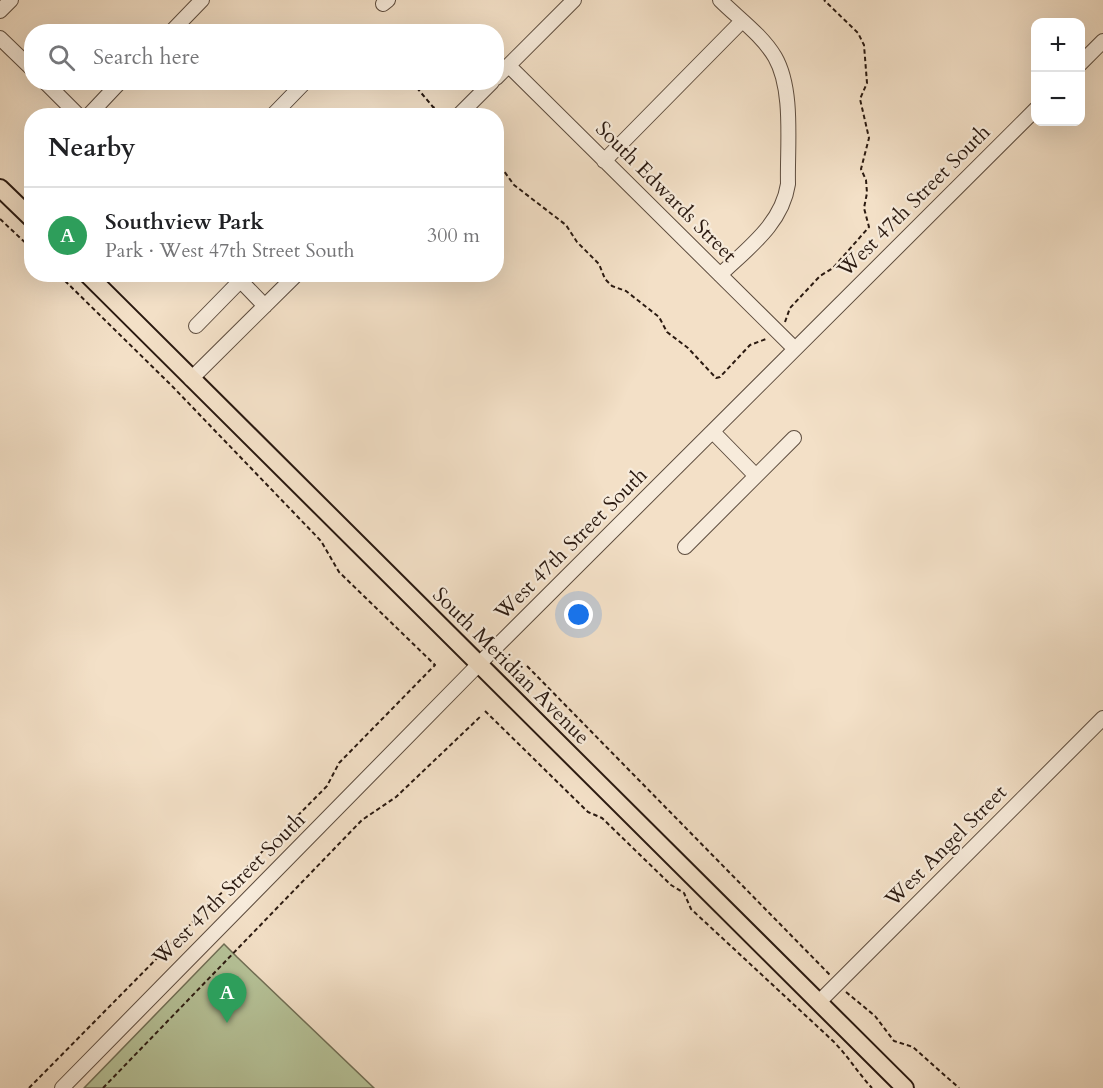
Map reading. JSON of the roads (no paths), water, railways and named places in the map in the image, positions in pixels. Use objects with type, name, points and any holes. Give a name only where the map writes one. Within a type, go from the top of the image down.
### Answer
[{"type":"main road","points":[[0,188],[24,211]]},
{"type":"main road","name":"South Meridian Avenue","points":[[95,282],[905,1088]]},
{"type":"street","points":[[0,11],[11,0]]},
{"type":"street","points":[[179,24],[202,0]]},
{"type":"street","points":[[504,71],[574,0]]},
{"type":"street","points":[[720,0],[766,45],[782,70],[786,86],[788,184],[781,210],[774,222],[720,275]]},
{"type":"street","points":[[604,160],[742,21]]},
{"type":"street","points":[[0,38],[24,61]]},
{"type":"street","points":[[1085,59],[1103,41]]},
{"type":"street","name":"South Edwards Street","points":[[509,66],[795,349]]},
{"type":"street","points":[[53,90],[71,108]]},
{"type":"street","points":[[96,108],[112,90]]},
{"type":"street","points":[[280,108],[296,90]]},
{"type":"street","points":[[466,108],[484,90]]},
{"type":"street","name":"West 47th Street South","points":[[62,1088],[478,665],[1031,113]]},
{"type":"street","points":[[196,326],[234,282]]},
{"type":"street","points":[[241,282],[265,306]]},
{"type":"street","points":[[191,379],[289,282]]},
{"type":"street","points":[[713,432],[756,476]]},
{"type":"street","points":[[685,547],[794,438]]},
{"type":"street","name":"West Angel Street","points":[[819,1002],[1103,718]]},
{"type":"place","name":"Southview Park","points":[[227,1023]]}]
